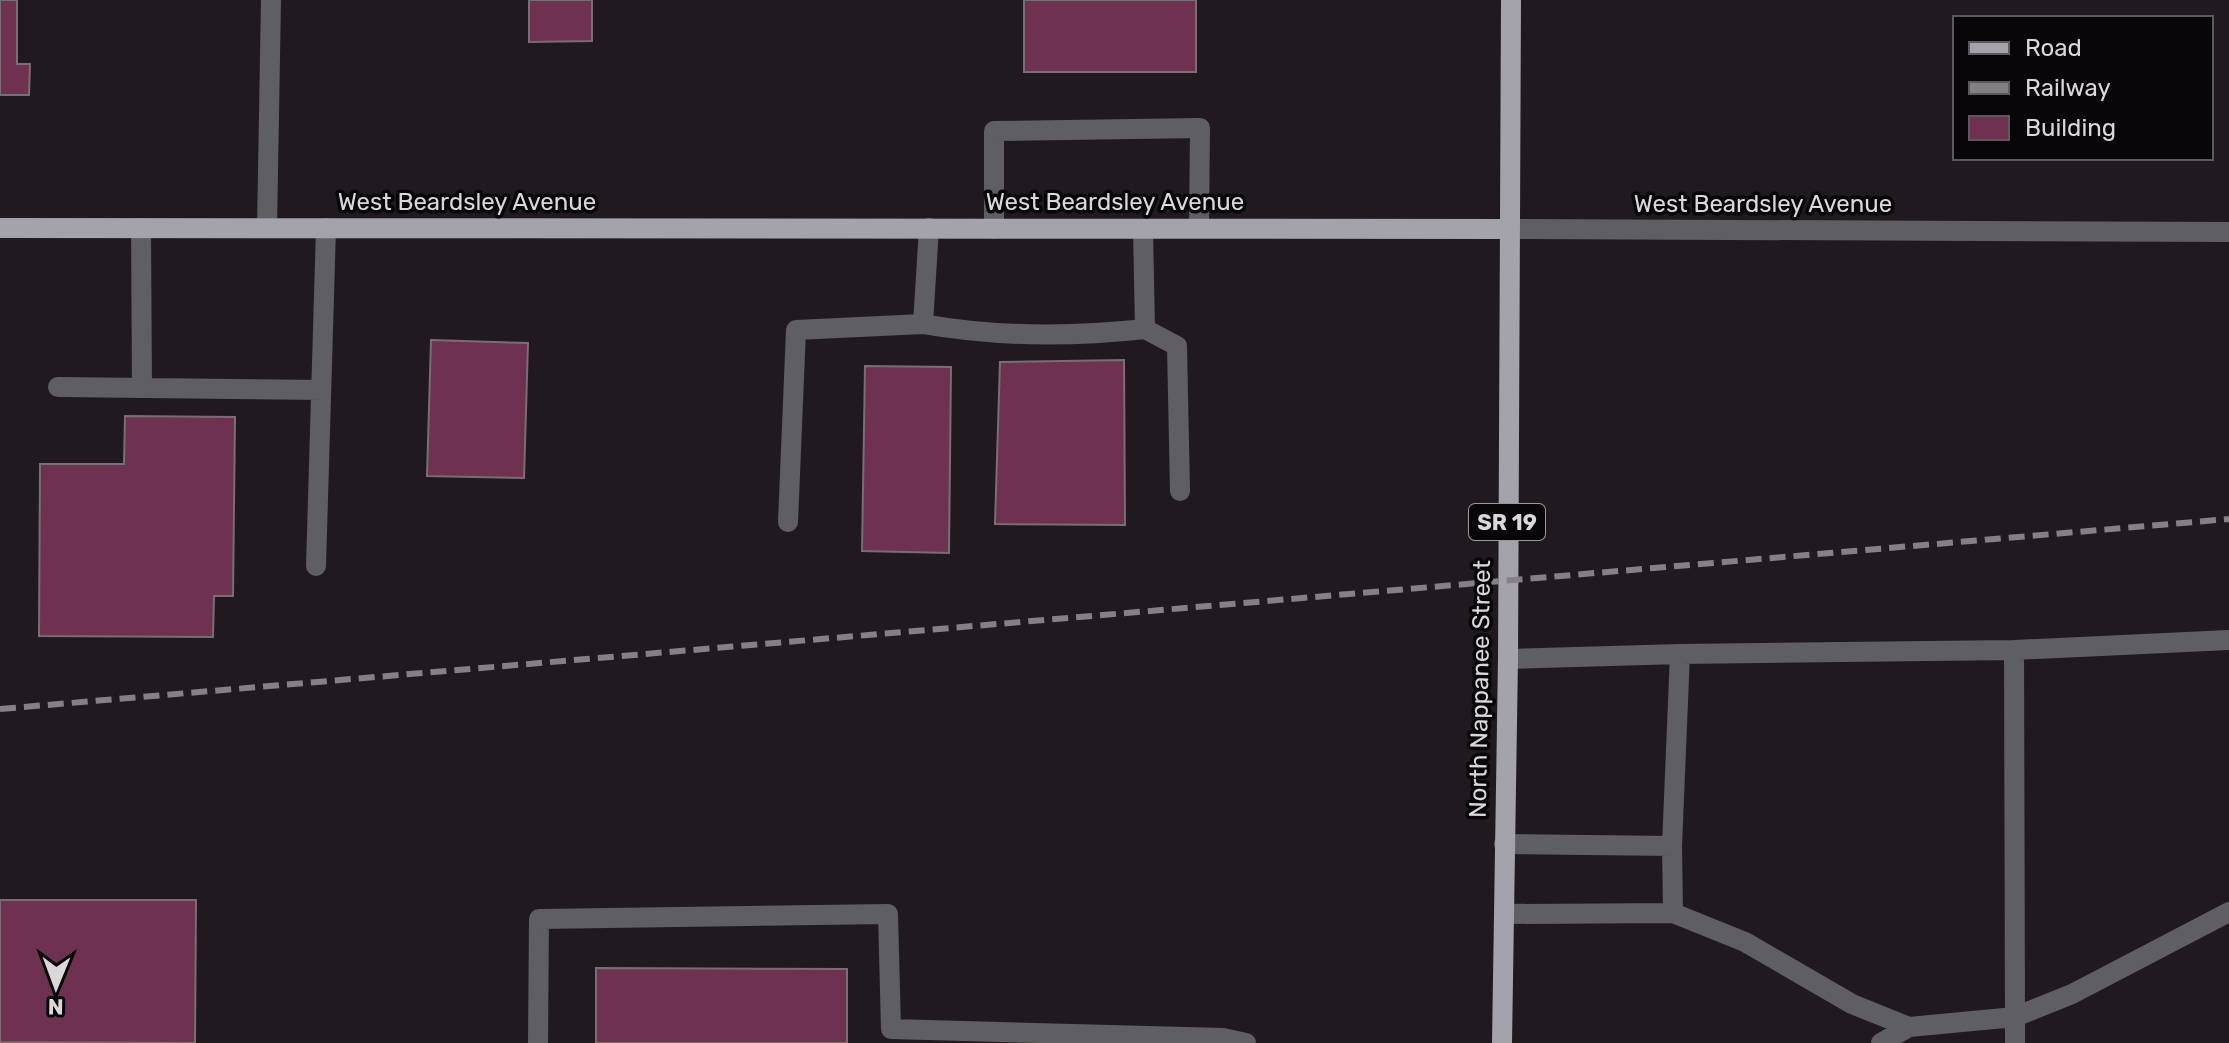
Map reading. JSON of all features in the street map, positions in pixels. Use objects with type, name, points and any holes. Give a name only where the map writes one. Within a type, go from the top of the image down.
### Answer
[{"type":"main road","name":"North Nappanee Street","points":[[1502,1043],[1508,659],[1511,0]]},
{"type":"main road","name":"West Beardsley Avenue","points":[[0,228],[1509,229]]},
{"type":"street","points":[[267,228],[271,0]]},
{"type":"street","points":[[994,229],[994,131],[1200,128],[1199,228]]},
{"type":"street","points":[[141,228],[142,388]]},
{"type":"street","points":[[316,566],[326,228]]},
{"type":"street","points":[[923,324],[929,228]]},
{"type":"street","points":[[1143,229],[1145,329]]},
{"type":"street","name":"West Beardsley Avenue","points":[[1509,229],[2229,232]]},
{"type":"street","points":[[788,522],[796,330],[923,324],[965,331],[1086,335],[1145,329],[1177,346],[1180,491]]},
{"type":"street","points":[[58,387],[321,390]]},
{"type":"street","points":[[1508,659],[2014,650],[2229,640]]},
{"type":"street","points":[[2014,650],[2015,1043]]},
{"type":"street","points":[[1673,913],[1672,846],[1680,654]]},
{"type":"street","points":[[1504,844],[1672,846]]},
{"type":"street","points":[[1881,1043],[1909,1027],[2015,1017],[2072,994],[2229,912]]},
{"type":"street","points":[[1504,914],[1673,913],[1745,942],[1852,1004],[1909,1027]]},
{"type":"street","points":[[538,1043],[539,919],[888,914],[891,1029],[1223,1038],[1246,1043]]},
{"type":"building","points":[[0,0],[17,0],[17,64],[30,64],[29,95],[0,95]]},
{"type":"building","points":[[529,0],[592,0],[592,41],[529,42]]},
{"type":"building","points":[[1024,0],[1196,0],[1196,72],[1024,72]]},
{"type":"building","points":[[431,340],[528,343],[524,478],[427,476]]},
{"type":"building","points":[[1124,360],[1125,525],[995,524],[1000,362]]},
{"type":"building","points":[[865,366],[951,367],[949,553],[862,551]]},
{"type":"building","points":[[125,416],[235,417],[233,596],[214,596],[213,637],[39,636],[40,464],[124,464]]},
{"type":"building","points":[[0,900],[196,900],[195,1043],[0,1042]]},
{"type":"building","points":[[596,968],[847,969],[847,1043],[596,1043]]},
{"type":"railway","points":[[0,709],[2229,519]]}]
